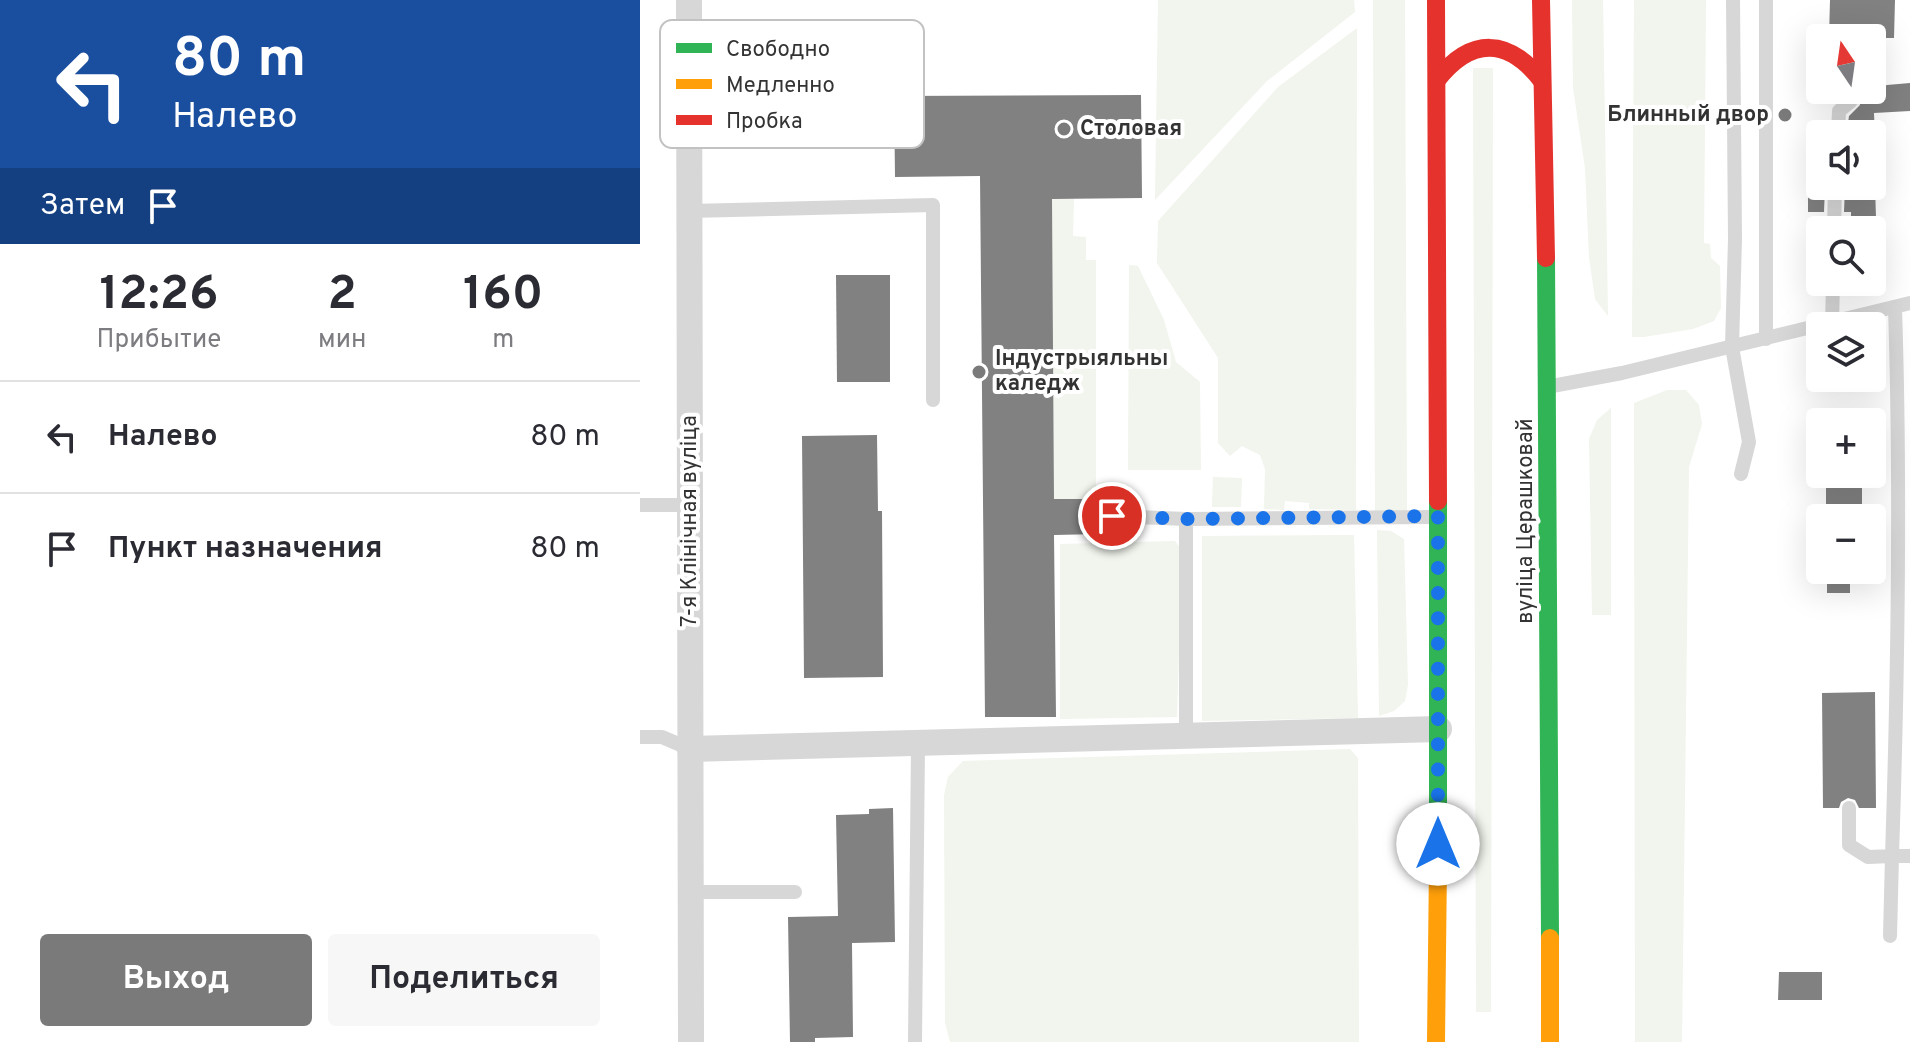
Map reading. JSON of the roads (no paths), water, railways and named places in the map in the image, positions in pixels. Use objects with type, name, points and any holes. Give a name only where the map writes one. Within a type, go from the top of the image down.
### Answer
[{"type":"main road","points":[[1436,0],[1439,729],[1436,1042]]},
{"type":"main road","name":"вуліца Церашковай","points":[[1541,0],[1549,387],[1550,1042]]},
{"type":"main road","points":[[1437,80],[1456,57],[1484,47],[1498,47],[1525,59],[1542,81]]},
{"type":"street","name":"7-я Клінічная вуліца","points":[[690,148],[691,1042]]},
{"type":"street","points":[[690,749],[1439,729]]},
{"type":"lane","points":[[1733,0],[1735,239],[1732,347],[1749,442],[1741,474]]},
{"type":"lane","points":[[1766,0],[1766,339]]},
{"type":"lane","points":[[689,211],[933,205],[933,400]]},
{"type":"lane","points":[[1875,312],[1903,305],[1905,637],[1890,936]]},
{"type":"lane","points":[[1549,387],[1806,329]]},
{"type":"lane","points":[[640,505],[690,505]]},
{"type":"lane","points":[[1112,516],[1186,519],[1438,516]]},
{"type":"lane","points":[[1186,519],[1186,736]]},
{"type":"lane","points":[[640,737],[662,737],[690,749]]},
{"type":"lane","points":[[915,1042],[918,745]]},
{"type":"lane","points":[[1849,808],[1849,845],[1868,857],[1910,856]]},
{"type":"lane","points":[[690,892],[795,892]]},
{"type":"place","name":"Блинный двор","points":[[1785,115]]},
{"type":"place","name":"Столовая","points":[[1064,129]]},
{"type":"place","name":"Індустрыяльны каледж","points":[[979,372]]}]
